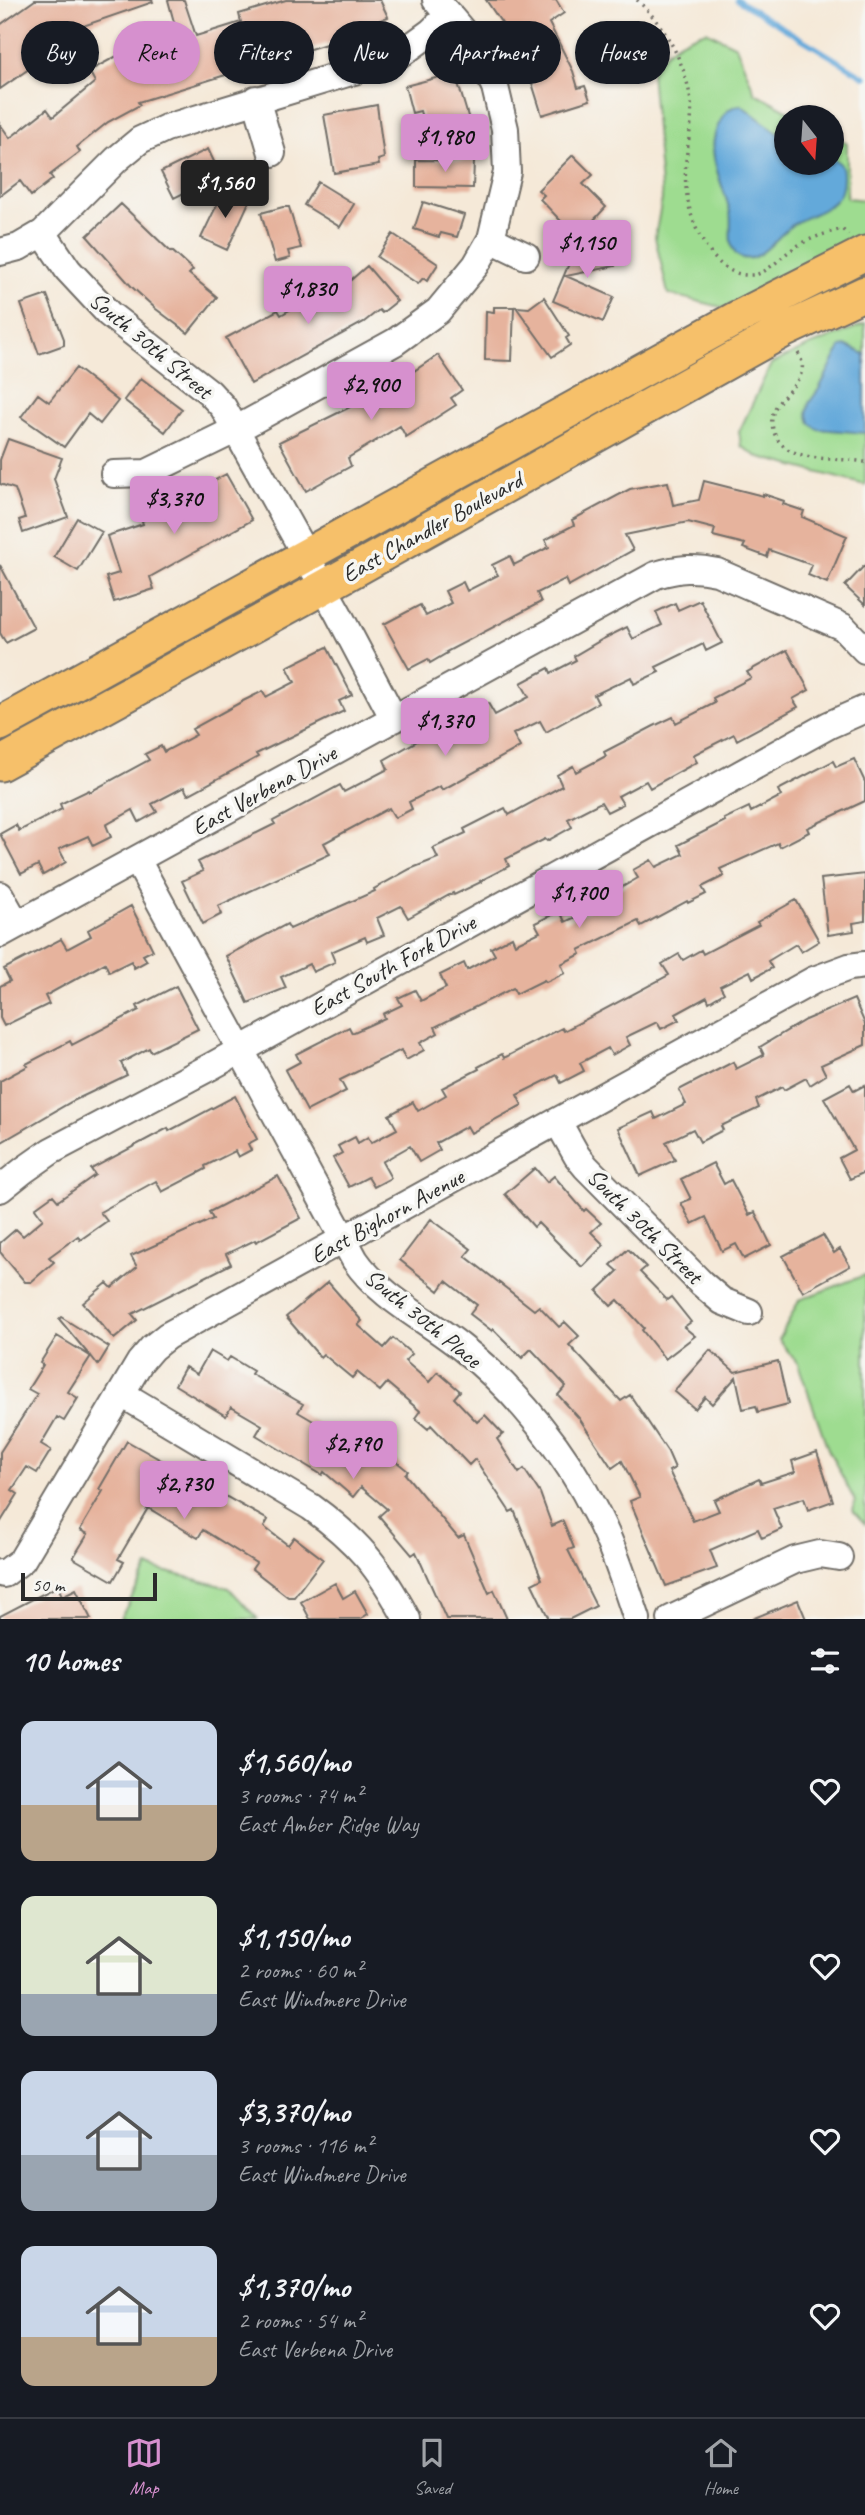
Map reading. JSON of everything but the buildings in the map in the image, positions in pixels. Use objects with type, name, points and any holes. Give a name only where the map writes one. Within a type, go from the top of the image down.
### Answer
[{"type":"main road","name":"East Chandler Boulevard","points":[[0,724],[737,318],[859,246]]},
{"type":"main road","name":"East Chandler Boulevard","points":[[0,764],[783,331],[865,293]]},
{"type":"street","points":[[0,252],[19,247],[43,233],[117,159],[140,140],[166,128],[354,71],[402,53],[431,32],[442,8],[476,50],[495,87],[505,129],[507,172],[491,239],[476,265],[438,311],[395,342],[237,429],[147,473],[114,474]]},
{"type":"street","points":[[256,99],[272,153]]},
{"type":"street","name":"South 30th Street","points":[[43,233],[90,296],[146,345],[209,392],[223,407],[394,719]]},
{"type":"street","points":[[491,239],[526,256]]},
{"type":"street","name":"East Verbena Drive","points":[[8,930],[633,586],[676,569],[696,567],[717,572],[762,591],[843,627],[865,650]]},
{"type":"street","name":"East South Fork Drive","points":[[0,1189],[51,1152],[829,725],[865,709]]},
{"type":"street","name":"South 30th Place","points":[[137,860],[344,1240],[368,1279],[461,1347],[498,1380],[541,1429],[582,1486],[597,1514],[637,1619]]},
{"type":"street","points":[[0,895],[8,930]]},
{"type":"street","name":"East Bighorn Avenue","points":[[2,1573],[22,1560],[141,1362],[152,1348],[167,1336],[814,980],[849,967],[865,965]]},
{"type":"street","name":"South 30th Street","points":[[558,1122],[586,1167],[701,1283],[722,1300],[750,1312]]},
{"type":"street","points":[[122,1394],[311,1507],[338,1527],[379,1570],[407,1619]]},
{"type":"street","points":[[671,1619],[795,1560],[820,1554],[839,1557]]},
{"type":"path","points":[[637,0],[650,13],[671,43],[684,73],[691,101],[692,128],[687,158],[686,199],[706,247],[720,264],[738,275],[757,275],[795,246],[821,234],[842,229],[859,246]]},
{"type":"path","points":[[793,345],[802,360],[803,371],[790,391],[774,407],[772,424],[777,440],[795,455],[865,462]]},
{"type":"green space","points":[[706,31],[736,46],[755,93],[778,105],[774,105],[774,175],[844,175],[844,141],[847,143],[847,198],[865,200],[865,238],[725,308],[668,294],[655,237],[662,199],[652,84],[670,84],[670,50]]},
{"type":"green space","points":[[865,324],[865,485],[756,456],[741,446],[739,432],[771,364]]},
{"type":"green space","points":[[865,1275],[865,1524],[853,1511],[855,1501],[828,1449],[798,1364],[779,1340],[799,1300]]},
{"type":"green space","points":[[148,1567],[229,1588],[258,1619],[120,1619]]},
{"type":"water","points":[[741,105],[774,130],[774,175],[843,175],[842,186],[834,202],[800,220],[761,254],[747,259],[740,257],[733,249],[730,212],[716,166],[713,144],[721,120],[734,106]]},
{"type":"water","points":[[847,346],[865,354],[865,433],[817,429],[810,423],[807,413],[809,403],[841,347]]},
{"type":"waterway","points":[[737,0],[865,77]]}]
